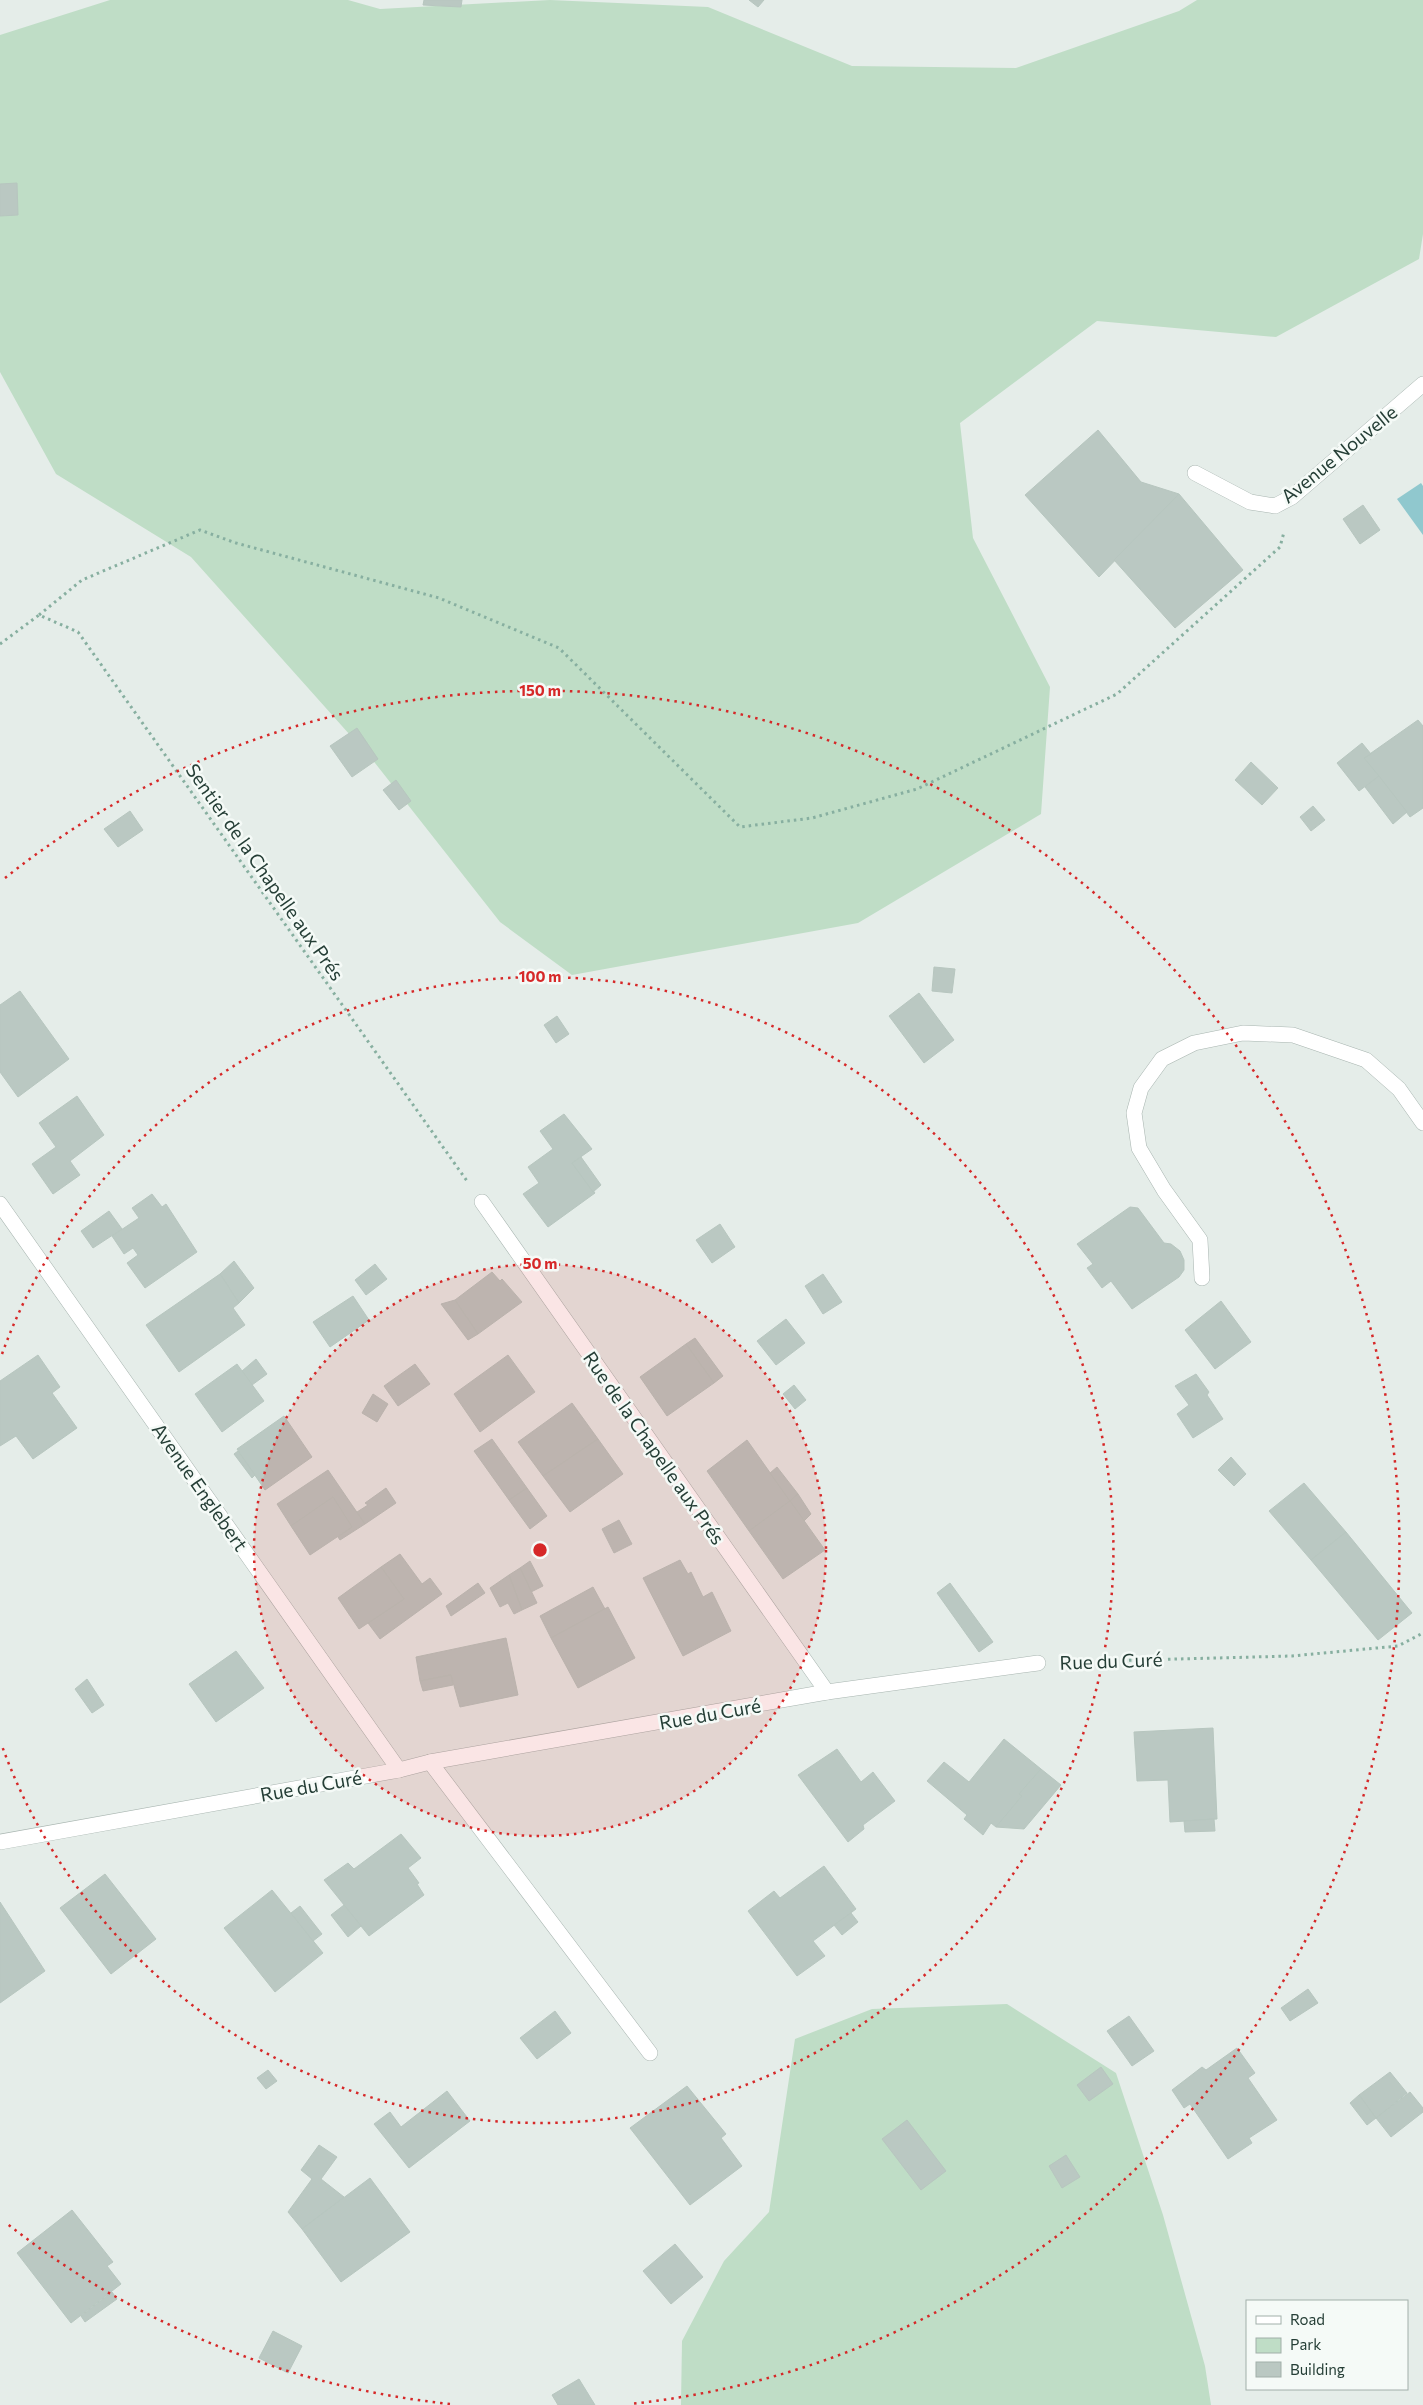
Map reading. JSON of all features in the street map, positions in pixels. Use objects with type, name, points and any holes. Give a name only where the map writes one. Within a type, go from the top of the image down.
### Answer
[{"type":"street","name":"Avenue Nouvelle","points":[[1195,472],[1250,502],[1275,506],[1292,497],[1423,384]]},
{"type":"street","points":[[1202,1278],[1200,1240],[1164,1190],[1139,1148],[1134,1113],[1141,1088],[1162,1059],[1194,1043],[1243,1033],[1293,1036],[1366,1060],[1399,1089],[1423,1123]]},
{"type":"street","name":"Rue de la Chapelle aux Prés","points":[[482,1202],[827,1692]]},
{"type":"street","name":"Avenue Englebert","points":[[0,1204],[399,1770]]},
{"type":"street","name":"Rue du Curé","points":[[0,1842],[399,1770],[430,1762],[827,1692],[1038,1663]]},
{"type":"street","points":[[430,1762],[650,2053]]},
{"type":"path","points":[[0,644],[40,615],[82,580],[200,530],[236,543],[439,598],[559,648],[740,827],[812,818],[917,789],[1117,694],[1280,547],[1292,497]]},
{"type":"path","name":"Sentier de la Chapelle aux Prés","points":[[40,615],[78,632],[482,1202]]},
{"type":"path","name":"Rue du Curé","points":[[1038,1663],[1292,1656],[1398,1646],[1423,1633]]},
{"type":"green space","points":[[110,0],[348,0],[380,9],[550,0],[708,7],[852,66],[1016,68],[1179,11],[1197,0],[1423,0],[1423,234],[1419,259],[1276,337],[1097,321],[960,423],[973,538],[1050,687],[1041,814],[858,923],[572,975],[500,922],[375,763],[191,557],[56,474],[0,372],[0,35]]},
{"type":"green space","points":[[1007,2004],[1116,2073],[1163,2215],[1205,2366],[1211,2405],[681,2405],[682,2341],[724,2261],[769,2212],[795,2039],[872,2009]]},
{"type":"water","points":[[1421,483],[1423,486],[1423,535],[1397,499]]},
{"type":"building","points":[[424,0],[462,0],[461,7],[423,5]]},
{"type":"building","points":[[749,0],[764,0],[758,7]]},
{"type":"building","points":[[17,183],[18,215],[0,216],[0,184]]},
{"type":"building","points":[[1098,430],[1141,482],[1179,494],[1099,577],[1025,495]]},
{"type":"building","points":[[1179,494],[1243,570],[1175,628],[1114,560]]},
{"type":"building","points":[[1363,505],[1380,530],[1360,544],[1343,519]]},
{"type":"building","points":[[1418,720],[1423,726],[1423,808],[1410,817],[1364,758]]},
{"type":"building","points":[[357,728],[378,759],[352,777],[330,746]]},
{"type":"building","points":[[1362,743],[1371,754],[1364,758],[1379,776],[1359,791],[1337,763]]},
{"type":"building","points":[[1251,762],[1278,788],[1262,805],[1235,780]]},
{"type":"building","points":[[1379,776],[1407,812],[1393,824],[1365,787]]},
{"type":"building","points":[[396,780],[411,801],[399,810],[383,790]]},
{"type":"building","points":[[1313,806],[1325,820],[1311,831],[1300,817]]},
{"type":"building","points":[[130,811],[143,830],[118,847],[104,829]]},
{"type":"building","points":[[934,967],[955,969],[952,993],[932,991]]},
{"type":"building","points":[[20,991],[69,1059],[18,1097],[0,1072],[0,1005]]},
{"type":"building","points":[[919,993],[954,1040],[924,1063],[889,1016]]},
{"type":"building","points":[[557,1016],[569,1034],[556,1043],[544,1025]]},
{"type":"building","points":[[77,1096],[104,1135],[70,1161],[80,1175],[53,1194],[32,1164],[56,1147],[39,1123]]},
{"type":"building","points":[[564,1114],[592,1149],[572,1163],[595,1193],[548,1227],[523,1194],[539,1183],[528,1167],[553,1149],[540,1131]]},
{"type":"building","points":[[581,1157],[601,1185],[593,1192],[572,1163]]},
{"type":"building","points":[[152,1194],[162,1207],[166,1204],[197,1252],[145,1288],[127,1263],[138,1255],[133,1248],[124,1254],[112,1236],[139,1218],[132,1208]]},
{"type":"building","points":[[1130,1207],[1138,1208],[1164,1243],[1171,1244],[1180,1251],[1184,1260],[1184,1270],[1179,1277],[1132,1309],[1111,1281],[1102,1288],[1087,1268],[1093,1264],[1077,1244]]},
{"type":"building","points":[[109,1211],[122,1229],[93,1248],[81,1231]]},
{"type":"building","points":[[720,1224],[735,1247],[712,1263],[696,1240]]},
{"type":"building","points":[[234,1261],[254,1288],[239,1303],[220,1274]]},
{"type":"building","points":[[375,1264],[387,1279],[366,1295],[355,1280]]},
{"type":"building","points":[[492,1272],[500,1281],[502,1279],[522,1302],[478,1334],[455,1300]]},
{"type":"building","points":[[220,1274],[239,1303],[233,1308],[245,1325],[179,1372],[146,1325]]},
{"type":"building","points":[[823,1274],[842,1302],[823,1314],[805,1286]]},
{"type":"building","points":[[353,1296],[369,1320],[330,1347],[313,1322]]},
{"type":"building","points":[[455,1300],[478,1334],[468,1340],[441,1304]]},
{"type":"building","points":[[1221,1301],[1251,1342],[1215,1369],[1185,1330]]},
{"type":"building","points":[[786,1319],[805,1343],[776,1365],[757,1341]]},
{"type":"building","points":[[695,1338],[723,1376],[714,1383],[686,1344]]},
{"type":"building","points":[[686,1344],[714,1383],[667,1416],[640,1377]]},
{"type":"building","points":[[38,1355],[60,1387],[52,1393],[77,1428],[33,1459],[16,1436],[0,1446],[0,1381]]},
{"type":"building","points":[[508,1355],[535,1392],[480,1432],[454,1394]]},
{"type":"building","points":[[256,1359],[267,1374],[252,1385],[242,1371]]},
{"type":"building","points":[[237,1364],[264,1401],[222,1432],[195,1394]]},
{"type":"building","points":[[415,1364],[430,1384],[398,1406],[384,1386]]},
{"type":"building","points":[[1196,1374],[1209,1392],[1207,1395],[1223,1419],[1193,1438],[1177,1414],[1189,1405],[1175,1386]]},
{"type":"building","points":[[794,1385],[806,1400],[795,1409],[783,1394]]},
{"type":"building","points":[[373,1394],[388,1404],[377,1422],[362,1413]]},
{"type":"building","points":[[572,1403],[598,1439],[543,1476],[518,1442]]},
{"type":"building","points":[[284,1416],[312,1457],[265,1490],[237,1449]]},
{"type":"building","points":[[492,1439],[527,1488],[509,1500],[474,1451]]},
{"type":"building","points":[[598,1439],[623,1474],[570,1512],[543,1476]]},
{"type":"building","points":[[747,1440],[790,1501],[749,1531],[707,1471]]},
{"type":"building","points":[[238,1451],[255,1475],[252,1478],[234,1454]]},
{"type":"building","points":[[1231,1457],[1246,1474],[1234,1486],[1218,1470]]},
{"type":"building","points":[[777,1467],[798,1494],[790,1501],[770,1473]]},
{"type":"building","points":[[328,1470],[365,1524],[340,1540],[338,1537],[352,1527],[333,1497],[291,1526],[277,1504]]},
{"type":"building","points":[[1304,1483],[1346,1532],[1311,1560],[1269,1511]]},
{"type":"building","points":[[386,1488],[396,1503],[365,1524],[357,1512],[368,1505],[365,1503]]},
{"type":"building","points":[[527,1488],[547,1516],[530,1529],[509,1500]]},
{"type":"building","points":[[798,1494],[811,1514],[804,1521],[790,1501]]},
{"type":"building","points":[[333,1497],[352,1527],[310,1555],[291,1526]]},
{"type":"building","points":[[790,1501],[825,1550],[783,1579],[749,1531]]},
{"type":"building","points":[[619,1520],[632,1544],[614,1553],[602,1529]]},
{"type":"building","points":[[1346,1532],[1412,1613],[1378,1640],[1311,1560]]},
{"type":"building","points":[[400,1554],[422,1584],[430,1578],[442,1594],[380,1639],[368,1623],[404,1599],[381,1567]]},
{"type":"building","points":[[680,1560],[688,1574],[691,1572],[703,1597],[712,1592],[731,1631],[683,1656],[643,1578]]},
{"type":"building","points":[[530,1561],[543,1586],[531,1592],[520,1568]]},
{"type":"building","points":[[381,1567],[404,1599],[359,1629],[338,1598]]},
{"type":"building","points":[[520,1568],[537,1603],[522,1610],[509,1575]]},
{"type":"building","points":[[509,1575],[522,1610],[514,1614],[508,1603],[500,1607],[490,1588]]},
{"type":"building","points":[[478,1583],[485,1593],[451,1616],[446,1606]]},
{"type":"building","points":[[950,1583],[993,1642],[979,1652],[937,1593]]},
{"type":"building","points":[[593,1587],[605,1609],[551,1638],[540,1616]]},
{"type":"building","points":[[608,1607],[635,1658],[578,1688],[551,1638]]},
{"type":"building","points":[[506,1638],[518,1695],[460,1707],[451,1675],[420,1681],[416,1657]]},
{"type":"building","points":[[236,1651],[264,1688],[216,1722],[189,1684]]},
{"type":"building","points":[[451,1675],[453,1685],[423,1691],[420,1681]]},
{"type":"building","points":[[87,1679],[104,1705],[92,1713],[75,1689]]},
{"type":"building","points":[[1213,1728],[1217,1819],[1170,1822],[1168,1780],[1137,1781],[1134,1732]]},
{"type":"building","points":[[1004,1739],[1041,1769],[1019,1794],[1022,1796],[996,1827],[991,1823],[983,1835],[964,1819],[967,1815],[927,1781],[944,1762],[969,1782]]},
{"type":"building","points":[[837,1749],[861,1782],[873,1772],[895,1801],[863,1825],[864,1829],[848,1842],[798,1775]]},
{"type":"building","points":[[1041,1769],[1061,1785],[1024,1829],[996,1827],[1022,1796],[1019,1794]]},
{"type":"building","points":[[1214,1819],[1215,1831],[1185,1832],[1184,1821]]},
{"type":"building","points":[[401,1834],[421,1858],[408,1868],[419,1883],[417,1884],[424,1895],[369,1936],[324,1880],[348,1863],[354,1869]]},
{"type":"building","points":[[824,1866],[856,1909],[813,1941],[825,1956],[797,1976],[748,1911],[774,1891],[780,1898]]},
{"type":"building","points":[[105,1874],[156,1939],[111,1974],[60,1908]]},
{"type":"building","points":[[272,1890],[323,1953],[275,1992],[224,1928]]},
{"type":"building","points":[[0,1902],[45,1971],[0,2003]]},
{"type":"building","points":[[344,1905],[361,1926],[348,1937],[331,1915]]},
{"type":"building","points":[[300,1906],[322,1934],[313,1941],[291,1913]]},
{"type":"building","points":[[851,1913],[858,1922],[842,1935],[834,1925]]},
{"type":"building","points":[[1308,1989],[1318,2003],[1290,2021],[1281,2008]]},
{"type":"building","points":[[555,2011],[571,2033],[537,2059],[520,2038]]},
{"type":"building","points":[[1129,2016],[1154,2051],[1132,2066],[1107,2031]]},
{"type":"building","points":[[1237,2048],[1255,2073],[1248,2078],[1277,2120],[1249,2138],[1252,2143],[1228,2159],[1190,2104],[1184,2108],[1172,2090],[1202,2067],[1206,2070]]},
{"type":"building","points":[[1101,2067],[1113,2084],[1089,2101],[1077,2085]]},
{"type":"building","points":[[268,2070],[277,2081],[266,2089],[257,2078]]},
{"type":"building","points":[[1390,2072],[1407,2093],[1376,2118],[1359,2095]]},
{"type":"building","points":[[687,2086],[726,2134],[721,2138],[742,2166],[690,2205],[630,2128]]},
{"type":"building","points":[[447,2091],[470,2121],[409,2168],[374,2124],[390,2112],[401,2127]]},
{"type":"building","points":[[1410,2092],[1423,2108],[1423,2112],[1391,2137],[1376,2118]]},
{"type":"building","points":[[1359,2095],[1376,2118],[1367,2125],[1350,2103]]},
{"type":"building","points":[[907,2120],[946,2171],[921,2190],[882,2139]]},
{"type":"building","points":[[319,2145],[337,2157],[321,2179],[344,2197],[302,2229],[288,2212],[312,2179],[301,2170]]},
{"type":"building","points":[[1066,2155],[1080,2177],[1062,2188],[1049,2166]]},
{"type":"building","points":[[370,2178],[410,2232],[341,2282],[302,2229]]},
{"type":"building","points":[[72,2210],[113,2262],[107,2266],[121,2284],[71,2323],[17,2253]]},
{"type":"building","points":[[675,2244],[703,2277],[671,2304],[643,2271]]},
{"type":"building","points":[[112,2292],[117,2299],[85,2322],[81,2316]]},
{"type":"building","points":[[273,2331],[302,2346],[288,2373],[259,2358]]},
{"type":"building","points":[[579,2379],[595,2405],[558,2405],[552,2395]]}]
